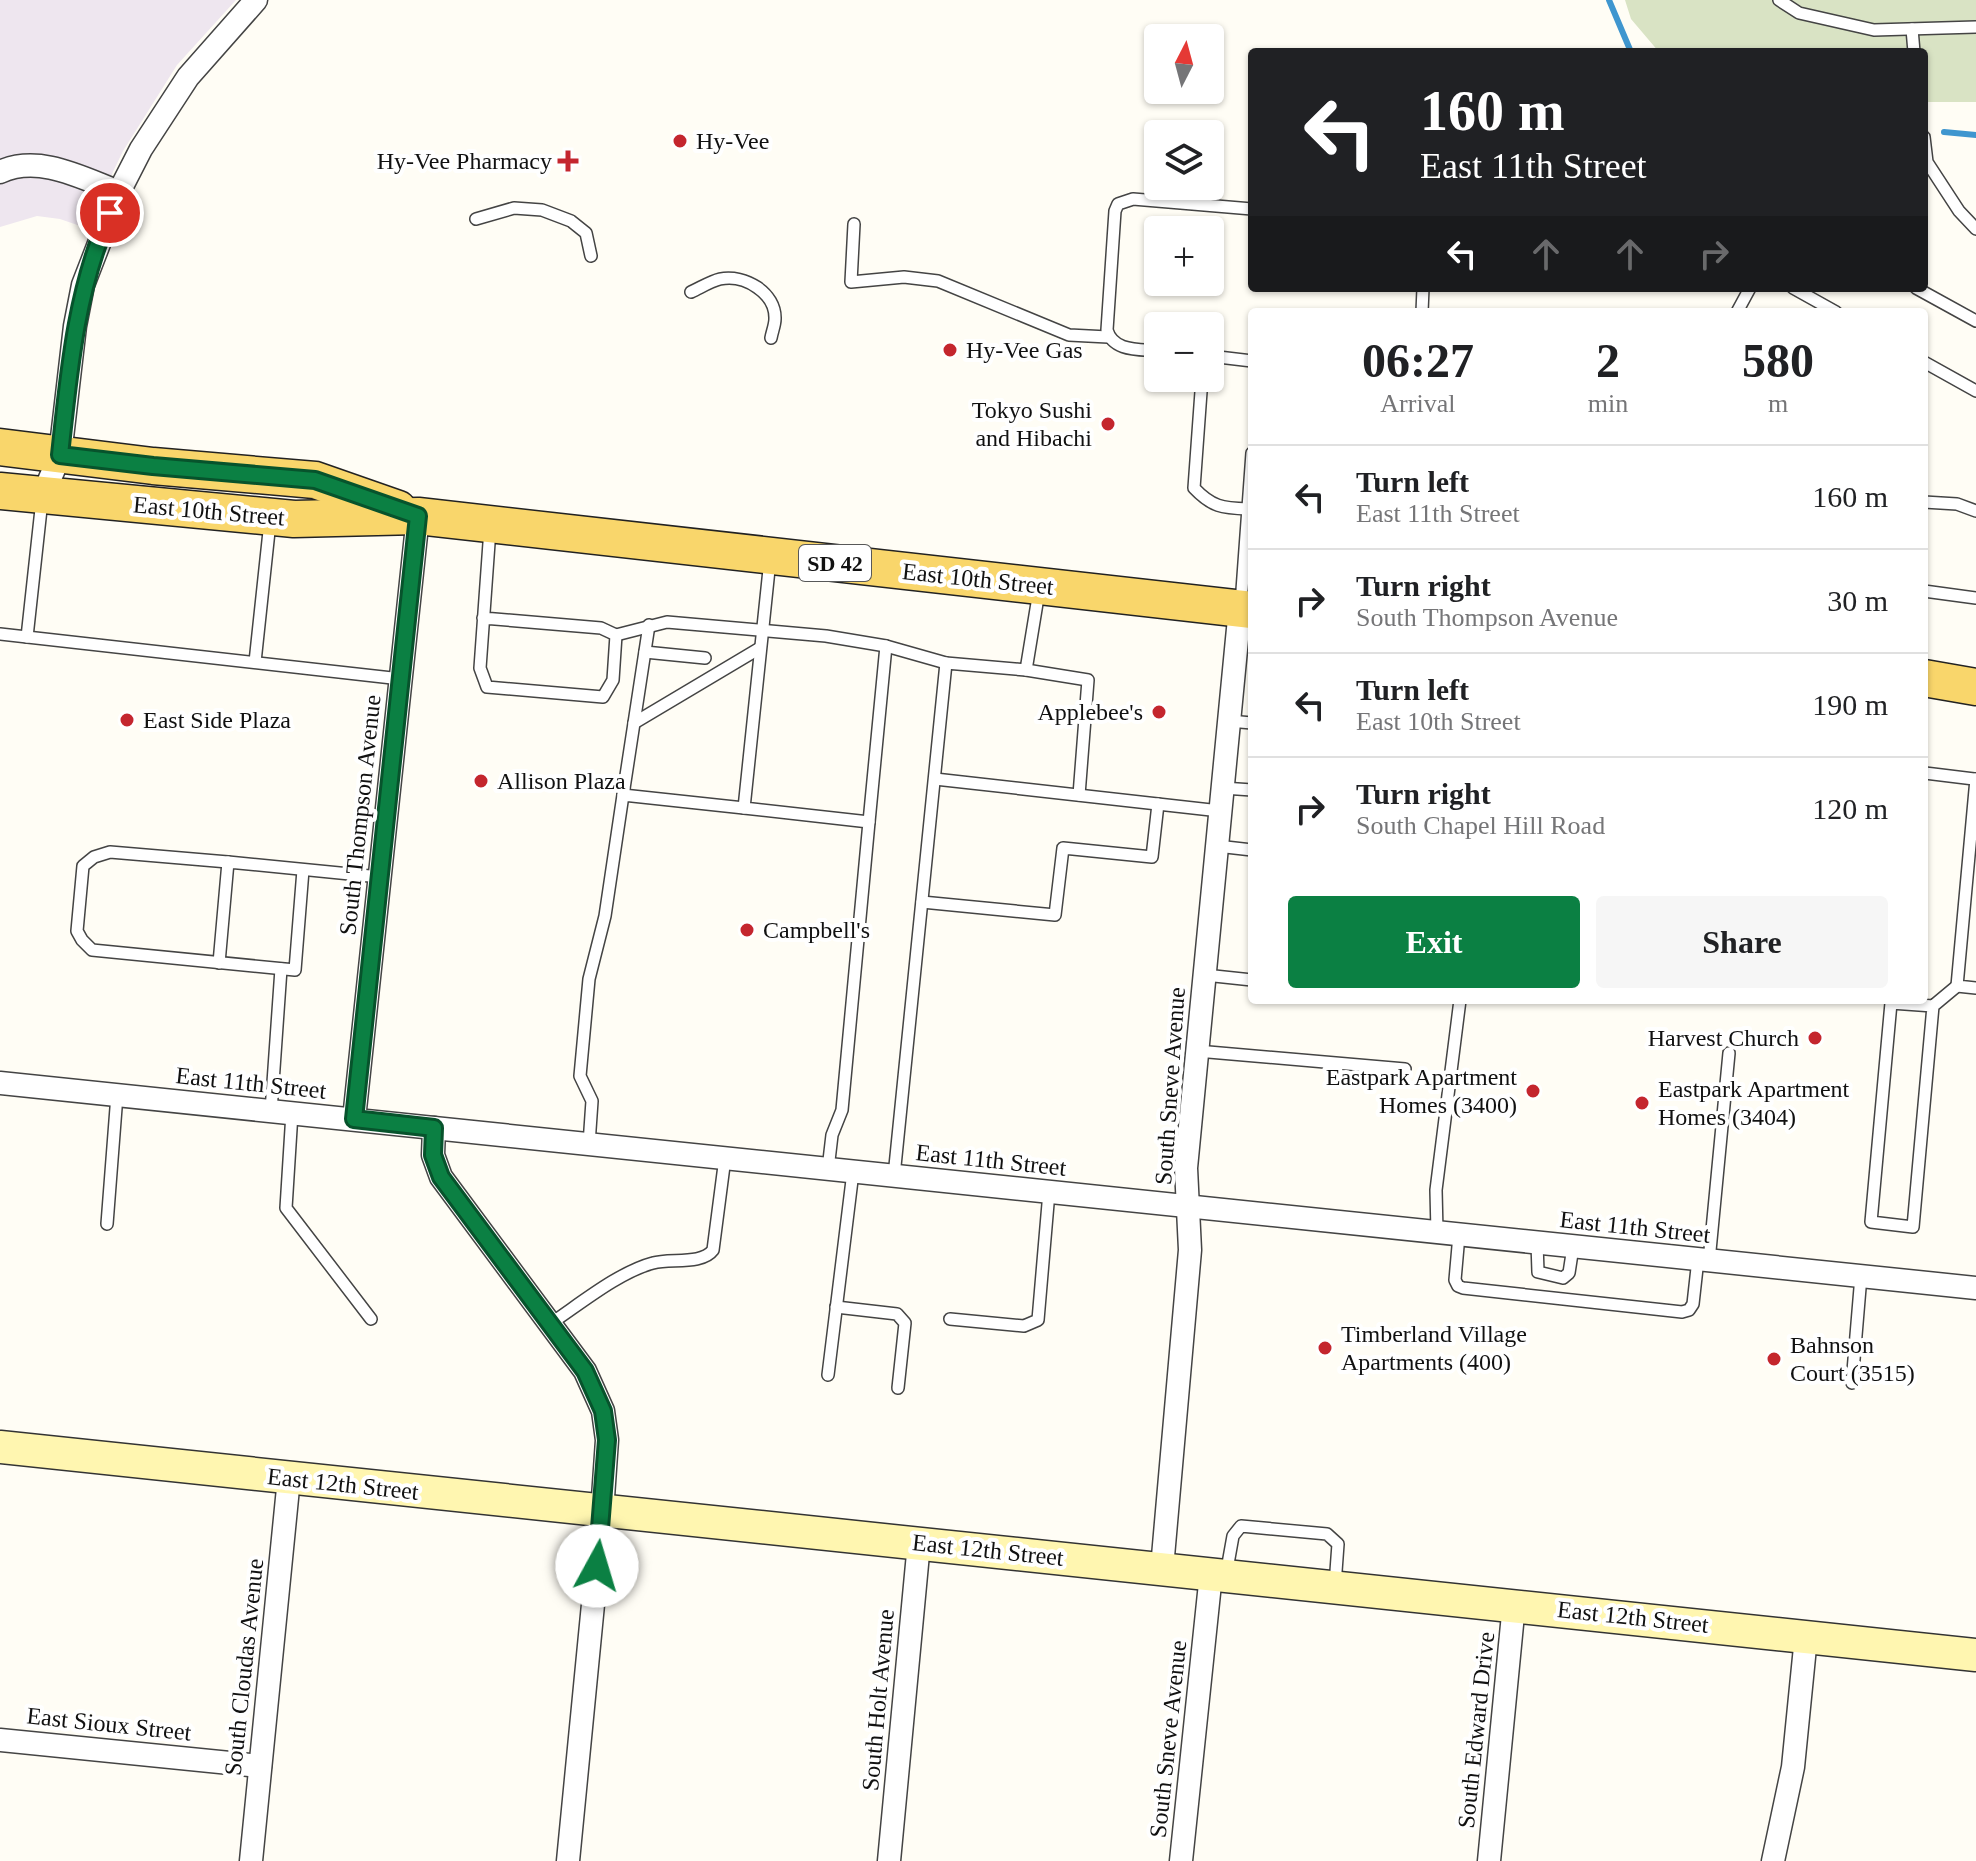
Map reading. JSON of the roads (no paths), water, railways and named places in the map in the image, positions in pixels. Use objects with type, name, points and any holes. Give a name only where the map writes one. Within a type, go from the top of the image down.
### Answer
[{"type":"main road","name":"East 10th Street","points":[[0,447],[153,466],[315,480],[418,516]]},
{"type":"main road","name":"East 10th Street","points":[[0,491],[294,519],[418,516],[1246,609]]},
{"type":"main road","points":[[1928,679],[1976,687]]},
{"type":"street","points":[[43,495],[60,455],[80,301],[93,255],[119,192],[141,149],[188,77],[256,0]]},
{"type":"street","points":[[0,172],[40,166],[119,192]]},
{"type":"street","name":"South Thompson Avenue","points":[[354,1119],[418,516]]},
{"type":"street","name":"South Sneve Avenue","points":[[1162,1568],[1190,1250],[1186,1168],[1229,721],[1246,609]]},
{"type":"street","name":"East 11th Street","points":[[0,1083],[1976,1288]]},
{"type":"street","points":[[434,1128],[433,1155],[441,1177],[585,1371],[603,1411],[607,1440],[602,1512],[568,1861]]},
{"type":"street","name":"East 12th Street","points":[[0,1447],[1976,1655]]},
{"type":"street","name":"South Cloudas Avenue","points":[[251,1861],[289,1478]]},
{"type":"street","name":"South Holt Avenue","points":[[889,1861],[919,1543]]},
{"type":"street","name":"South Sneve Avenue","points":[[1181,1861],[1219,1575]]},
{"type":"street","name":"South Edward Drive","points":[[1489,1861],[1514,1604]]},
{"type":"street","points":[[1773,1861],[1793,1767],[1806,1637]]},
{"type":"street","name":"East Sioux Street","points":[[0,1740],[260,1766]]},
{"type":"lane","points":[[1779,0],[1799,13],[1874,30],[1976,27]]},
{"type":"lane","points":[[1912,29],[1914,48]]},
{"type":"lane","points":[[1928,164],[1959,211],[1976,229]]},
{"type":"lane","points":[[1108,337],[1115,211],[1118,204],[1133,199],[1248,209]]},
{"type":"lane","points":[[476,219],[514,208],[542,210],[571,221],[586,233],[591,256]]},
{"type":"lane","points":[[854,224],[851,282],[904,277],[938,281],[1069,335],[1108,337],[1121,347],[1144,349]]},
{"type":"lane","points":[[691,292],[718,279],[732,278],[752,284],[768,296],[776,317],[771,338]]},
{"type":"lane","points":[[1800,292],[1829,308]]},
{"type":"lane","points":[[1923,292],[1976,321]]},
{"type":"lane","points":[[1224,358],[1248,361]]},
{"type":"lane","points":[[1928,364],[1976,391]]},
{"type":"lane","points":[[1201,392],[1194,488],[1208,503],[1248,517]]},
{"type":"lane","points":[[27,637],[43,495]]},
{"type":"lane","points":[[1928,502],[1957,504],[1976,511]]},
{"type":"lane","points":[[255,662],[270,517]]},
{"type":"lane","points":[[490,524],[480,668],[487,687],[603,697],[613,680],[616,635]]},
{"type":"lane","points":[[1246,609],[1248,548]]},
{"type":"lane","points":[[744,808],[771,556]]},
{"type":"lane","points":[[1026,670],[1040,586]]},
{"type":"lane","points":[[1928,592],[1976,598]]},
{"type":"lane","points":[[483,618],[601,628],[616,635],[667,622],[763,629],[886,646],[946,663],[1026,670],[1088,680],[1079,795]]},
{"type":"lane","points":[[589,1144],[592,1101],[580,1076],[589,979],[605,916],[649,625]]},
{"type":"lane","points":[[0,634],[401,679]]},
{"type":"lane","points":[[828,1169],[832,1135],[842,1110],[886,646]]},
{"type":"lane","points":[[634,723],[760,648]]},
{"type":"lane","points":[[645,652],[705,658]]},
{"type":"lane","points":[[894,1176],[946,663]]},
{"type":"lane","points":[[1229,721],[1248,723]]},
{"type":"lane","points":[[1905,1004],[1933,1006],[1957,986],[1975,779],[1928,773]]},
{"type":"lane","points":[[935,779],[1220,811]]},
{"type":"lane","points":[[1223,788],[1248,790]]},
{"type":"lane","points":[[623,795],[869,822]]},
{"type":"lane","points":[[922,902],[1055,915],[1063,848],[1152,857],[1158,804]]},
{"type":"lane","points":[[1217,846],[1248,850]]},
{"type":"lane","points":[[303,870],[295,970],[92,950],[77,931],[83,866],[94,857],[110,852],[380,877]]},
{"type":"lane","points":[[219,963],[228,862]]},
{"type":"lane","points":[[281,969],[286,1208],[371,1319]]},
{"type":"lane","points":[[1205,975],[1248,980]]},
{"type":"lane","points":[[1957,986],[1976,988]]},
{"type":"lane","points":[[1459,1004],[1436,1190],[1458,1286],[1682,1312],[1689,1310],[1704,1260],[1729,1053]]},
{"type":"lane","points":[[1891,1004],[1871,1222],[1913,1227],[1933,1006]]},
{"type":"lane","points":[[1197,1051],[1405,1069]]},
{"type":"lane","points":[[107,1224],[117,1095]]},
{"type":"lane","points":[[550,1324],[637,1269],[673,1259],[709,1256],[713,1250],[725,1158]]},
{"type":"lane","points":[[828,1375],[853,1172]]},
{"type":"lane","points":[[950,1319],[1024,1326],[1038,1320],[1049,1192]]},
{"type":"lane","points":[[1537,1243],[1538,1272],[1553,1276],[1567,1277],[1573,1247]]},
{"type":"lane","points":[[1551,1298],[1553,1276]]},
{"type":"lane","points":[[1852,1383],[1861,1276]]},
{"type":"lane","points":[[836,1307],[897,1314],[902,1318],[905,1323],[898,1388]]},
{"type":"lane","points":[[1219,1575],[1233,1536],[1241,1526],[1327,1534],[1338,1544],[1335,1586]]},
{"type":"waterway","points":[[1609,0],[1629,48]]},
{"type":"waterway","points":[[1944,132],[1976,135]]},
{"type":"place","name":"Hy-Vee","points":[[680,141]]},
{"type":"place","name":"Hy-Vee Pharmacy","points":[[568,161]]},
{"type":"place","name":"Hy-Vee Gas","points":[[950,350]]},
{"type":"place","name":"Tokyo Sushi and Hibachi","points":[[1108,424]]},
{"type":"place","name":"Applebee's","points":[[1159,712]]},
{"type":"place","name":"East Side Plaza","points":[[127,720]]},
{"type":"place","name":"Allison Plaza","points":[[481,781]]},
{"type":"place","name":"Campbell's","points":[[747,930]]},
{"type":"place","name":"Harvest Church","points":[[1815,1038]]},
{"type":"place","name":"Eastpark Apartment Homes (3400)","points":[[1533,1091]]},
{"type":"place","name":"Eastpark Apartment Homes (3404)","points":[[1642,1103]]},
{"type":"place","name":"Timberland Village Apartments (400)","points":[[1325,1348]]},
{"type":"place","name":"Bahnson Court (3515)","points":[[1774,1359]]}]
